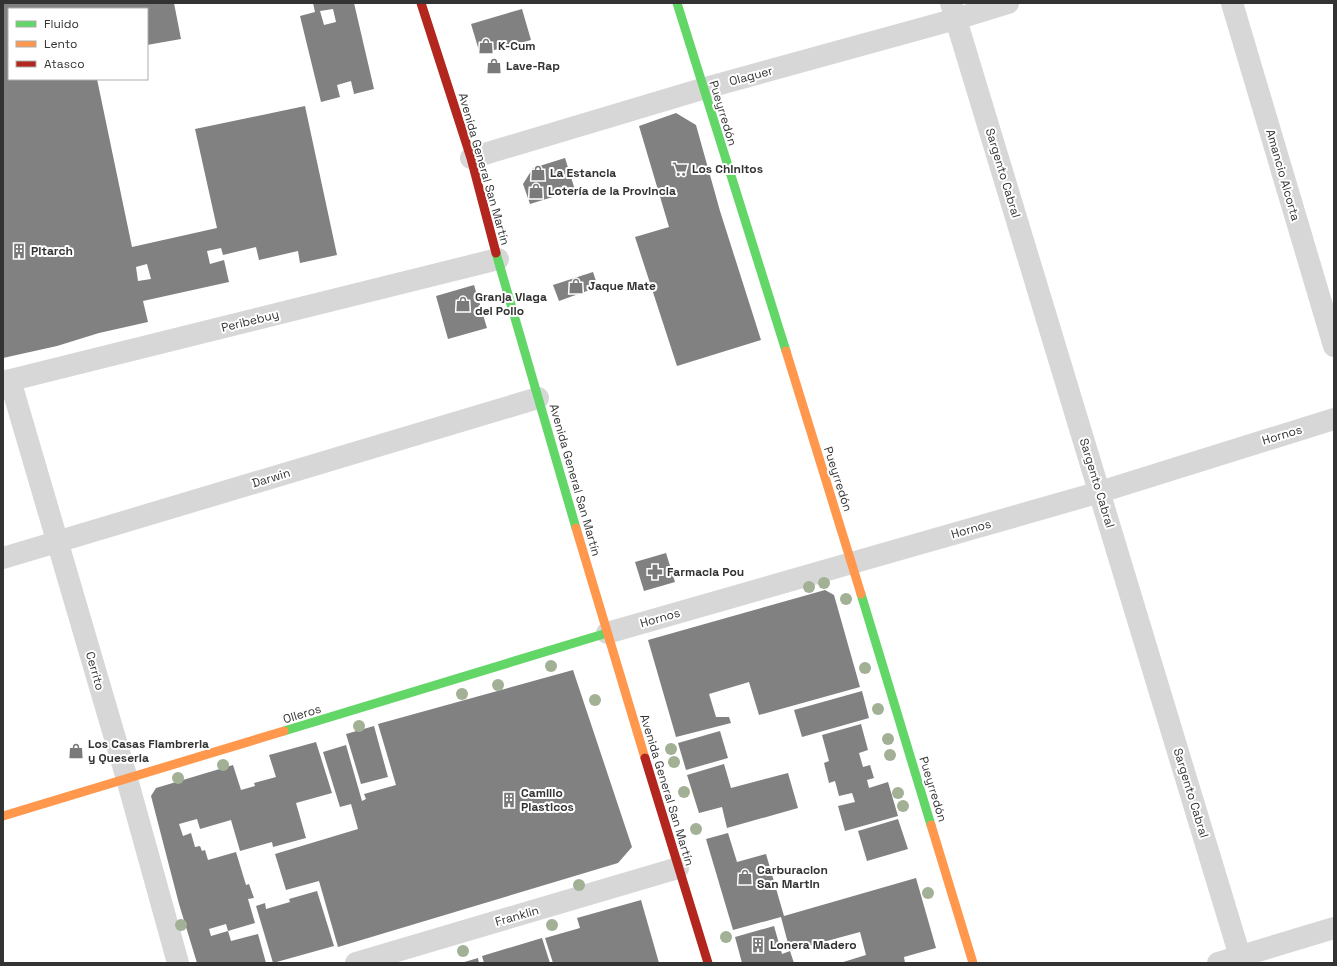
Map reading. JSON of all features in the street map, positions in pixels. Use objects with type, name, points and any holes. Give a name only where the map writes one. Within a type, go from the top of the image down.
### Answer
[{"type":"street","name":"Avenida General San Martín","points":[[421,3],[471,158],[498,259],[607,634],[708,963]]},
{"type":"street","name":"Pueyrredón","points":[[677,3],[702,89],[852,563],[973,963]]},
{"type":"street","name":"Olaguer","points":[[471,158],[702,89],[954,11],[1008,3]]},
{"type":"street","name":"Amancio Alcorta","points":[[1232,3],[1334,346]]},
{"type":"street","name":"Sargento Cabral","points":[[954,11],[1241,960]]},
{"type":"street","name":"Peribebuy","points":[[6,381],[498,259]]},
{"type":"street","name":"Cerrito","points":[[6,381],[57,542],[127,779],[178,963]]},
{"type":"street","name":"Darwin","points":[[3,558],[538,398]]},
{"type":"street","name":"Hornos","points":[[607,634],[1100,492],[1334,419]]},
{"type":"street","name":"Olleros","points":[[3,816],[607,634]]},
{"type":"street","name":"Franklin","points":[[356,963],[678,868]]},
{"type":"street","points":[[1218,963],[1241,960],[1334,928]]},
{"type":"building","points":[[3,3],[174,3],[181,39],[148,45],[148,8],[8,8],[8,80],[97,80],[132,247],[217,228],[195,129],[305,106],[337,255],[300,263],[298,251],[259,260],[256,247],[223,255],[221,248],[207,251],[210,264],[224,260],[229,282],[143,301],[148,322],[99,333],[57,346],[3,358]],"holes":[[[147,264],[151,279],[138,281],[136,267]]]},
{"type":"building","points":[[313,3],[354,3],[374,89],[354,94],[351,81],[337,85],[340,97],[321,102],[300,16],[315,12]],"holes":[[[333,9],[336,22],[324,25],[320,11]]]},
{"type":"building","points":[[522,9],[531,40],[480,54],[471,24]]},
{"type":"building","points":[[676,113],[696,125],[720,211],[761,340],[677,366],[635,237],[669,227],[639,126]]},
{"type":"building","points":[[565,158],[575,190],[530,204],[523,184],[533,168]]},
{"type":"building","name":"Jaque Mate","points":[[593,272],[598,287],[559,301],[553,285]]},
{"type":"building","points":[[474,285],[487,328],[448,339],[436,296]]},
{"type":"building","name":"Farmacia Pou","points":[[666,553],[675,582],[644,591],[635,562]]},
{"type":"building","points":[[825,590],[834,595],[860,687],[759,715],[749,682],[709,694],[716,717],[729,717],[731,723],[676,737],[648,640]]},
{"type":"building","name":"Camillo Plasticos","points":[[573,670],[632,847],[618,863],[338,947],[319,881],[286,890],[275,854],[358,829],[351,804],[340,807],[323,752],[346,745],[362,801],[366,799],[364,794],[396,785],[378,724]]},
{"type":"building","points":[[862,691],[869,718],[802,737],[794,710]]},
{"type":"building","points":[[861,724],[868,750],[859,753],[863,767],[870,765],[874,778],[867,780],[869,788],[888,782],[898,816],[845,831],[838,806],[855,802],[852,793],[839,796],[835,781],[829,783],[824,763],[829,761],[822,735]]},
{"type":"building","points":[[374,726],[388,777],[361,784],[346,734]]},
{"type":"building","points":[[720,731],[728,758],[686,770],[678,743]]},
{"type":"building","points":[[316,742],[332,793],[296,803],[306,838],[273,847],[272,842],[240,851],[231,820],[200,829],[197,819],[179,824],[183,836],[191,833],[195,847],[200,846],[202,851],[205,850],[208,860],[236,852],[246,885],[249,884],[254,898],[248,899],[255,923],[228,931],[231,941],[258,934],[266,963],[197,963],[179,904],[151,796],[156,788],[233,765],[241,790],[255,786],[254,783],[276,777],[269,755]],"holes":[[[226,924],[228,931],[211,936],[209,929]]]},
{"type":"building","points":[[724,764],[731,788],[788,773],[798,808],[727,828],[722,807],[699,813],[687,775]]},
{"type":"building","points":[[898,819],[908,849],[867,861],[858,831]]},
{"type":"building","points":[[728,833],[737,862],[766,854],[784,916],[916,878],[936,948],[904,957],[905,963],[840,963],[866,955],[860,932],[790,951],[781,917],[733,930],[706,839]]},
{"type":"building","points":[[317,891],[334,946],[273,963],[256,906],[265,903],[266,909],[290,902],[289,899]]},
{"type":"building","points":[[641,900],[659,963],[553,963],[545,938],[580,928],[577,918]]},
{"type":"building","name":"Lonera Madero","points":[[774,926],[782,954],[790,951],[794,963],[742,963],[735,937]]},
{"type":"building","points":[[542,938],[550,963],[484,963],[482,956]]},
{"type":"building","points":[[478,958],[479,963],[461,963]]},
{"type":"traffic: fast","points":[[677,3],[786,351]]},
{"type":"traffic: fast","points":[[496,253],[576,528]]},
{"type":"traffic: fast","points":[[861,594],[931,825]]},
{"type":"traffic: fast","points":[[284,731],[607,633]]},
{"type":"traffic: slow","points":[[786,351],[861,594]]},
{"type":"traffic: slow","points":[[576,528],[645,758]]},
{"type":"traffic: slow","points":[[3,816],[284,731]]},
{"type":"traffic: slow","points":[[931,825],[973,963]]},
{"type":"traffic: jam","points":[[421,3],[471,158],[496,253]]},
{"type":"traffic: jam","points":[[645,758],[708,963]]},
{"type":"place","name":"K-Cum","points":[[486,46]]},
{"type":"place","name":"Lave-Rap","points":[[494,66]]},
{"type":"place","name":"Los Chinitos","points":[[680,169]]},
{"type":"place","name":"La Estancia","points":[[538,173]]},
{"type":"place","name":"Lotería de la Provincia","points":[[536,191]]},
{"type":"place","name":"Pitarch","points":[[19,251]]},
{"type":"place","name":"Jaque Mate","points":[[576,286]]},
{"type":"place","name":"Granja Viaga del Pollo","points":[[463,304]]},
{"type":"place","name":"Farmacia Pou","points":[[655,572]]},
{"type":"place","name":"Los Casas Fiambreria y Queseria","points":[[76,751]]},
{"type":"place","name":"Camillo Plasticos","points":[[509,800]]},
{"type":"place","name":"Carburacion San Martin","points":[[745,877]]},
{"type":"place","name":"Lonera Madero","points":[[758,945]]}]
